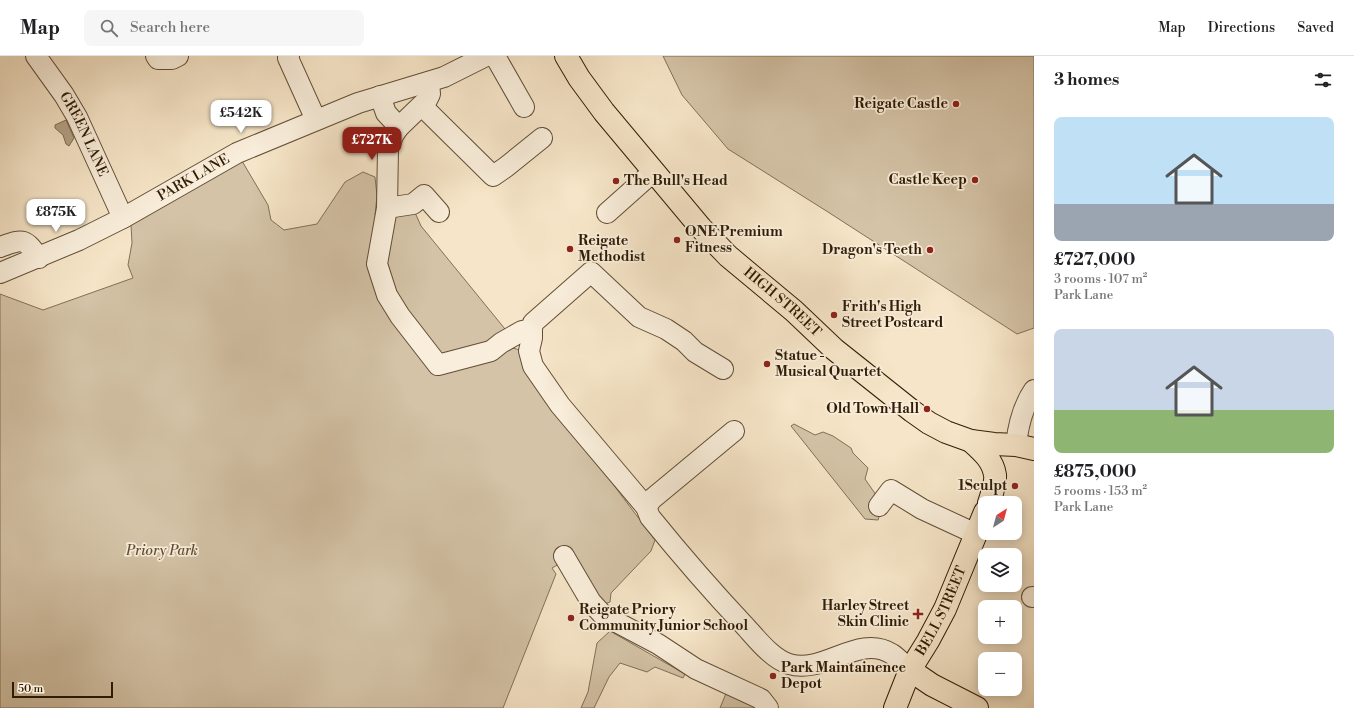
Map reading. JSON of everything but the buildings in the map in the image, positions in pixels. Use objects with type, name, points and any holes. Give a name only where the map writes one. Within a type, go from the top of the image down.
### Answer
[{"type":"main road","name":"HIGH STREET","points":[[566,56],[579,78],[604,112],[701,228],[728,256],[794,311],[834,349],[912,411],[929,423],[946,432],[971,441],[1025,447]]},
{"type":"main road","points":[[580,56],[588,75],[590,92]]},
{"type":"main road","points":[[971,441],[982,451],[990,462],[995,476],[991,496]]},
{"type":"main road","name":"BELL STREET","points":[[898,701],[910,670],[945,609],[978,529]]},
{"type":"main road","points":[[910,670],[932,685],[977,708]]},
{"type":"main road","points":[[898,701],[912,684],[932,685]]},
{"type":"street","points":[[156,56],[158,59],[172,59],[178,56]]},
{"type":"street","points":[[289,56],[288,58],[316,120]]},
{"type":"street","name":"PARK LANE","points":[[0,273],[39,258],[123,218],[237,153],[358,103],[444,77],[486,56]]},
{"type":"street","points":[[495,56],[524,107]]},
{"type":"street","name":"GREEN LANE","points":[[37,57],[64,95],[77,117],[123,218]]},
{"type":"street","points":[[429,82],[430,94],[428,100],[399,127],[388,148],[387,208],[377,264],[387,295],[400,316],[438,365],[491,351],[501,343],[522,331],[532,329]]},
{"type":"street","points":[[380,96],[386,113],[399,127]]},
{"type":"street","points":[[422,106],[492,176],[506,167],[542,138]]},
{"type":"street","points":[[607,213],[653,172]]},
{"type":"street","points":[[387,208],[413,204],[424,195],[439,212]]},
{"type":"street","points":[[0,247],[19,241],[24,241],[30,245],[39,258]]},
{"type":"street","points":[[723,369],[695,352],[684,341],[666,329],[639,317],[591,272],[534,323],[532,329],[529,352],[533,366],[560,405],[646,507],[650,517],[709,588],[764,647],[777,658],[788,664],[800,667],[866,648],[882,650],[892,654],[910,670]]},
{"type":"street","points":[[1025,447],[1018,429],[1021,417],[1034,390]]},
{"type":"street","points":[[646,507],[652,499],[734,430]]},
{"type":"street","points":[[879,506],[891,490],[922,509],[976,534]]},
{"type":"street","points":[[564,556],[592,602],[603,615],[658,644],[696,669],[761,699],[768,708]]},
{"type":"green space","points":[[663,56],[1034,56],[1034,328],[1017,334],[728,149],[682,95]]},
{"type":"green space","name":"Priory Park","points":[[242,161],[268,205],[271,220],[284,230],[317,224],[345,182],[363,172],[375,177],[377,196],[375,215],[394,213],[413,208],[421,226],[505,329],[485,345],[506,346],[520,350],[528,371],[655,540],[651,551],[611,593],[610,602],[602,605],[572,557],[552,568],[556,574],[503,708],[0,708],[0,294],[43,310],[133,278],[128,265],[132,243],[131,225]]},
{"type":"green space","points":[[794,424],[815,435],[823,432],[833,436],[851,448],[853,453],[868,468],[865,479],[883,505],[878,520],[865,519],[791,426]]},
{"type":"green space","points":[[610,631],[685,674],[683,678],[655,667],[647,672],[620,663],[609,677],[594,708],[581,708],[588,692],[597,643]]},
{"type":"green space","points":[[727,691],[752,699],[756,708],[720,708]]},
{"type":"shaded area","points":[[66,120],[74,138],[69,146],[66,144],[63,135],[55,128],[55,125]]},
{"type":"place","name":"Reigate Castle","points":[[956,104]]},
{"type":"place","name":"Castle Keep","points":[[975,180]]},
{"type":"place","name":"The Bull's Head","points":[[616,181]]},
{"type":"place","name":"ONE Premium Fitness","points":[[677,240]]},
{"type":"place","name":"Reigate Methodist","points":[[570,249]]},
{"type":"place","name":"Dragon's Teeth","points":[[930,250]]},
{"type":"place","name":"Frith's High Street Postcard","points":[[834,315]]},
{"type":"place","name":"Statue - Musical Quartet","points":[[767,364]]},
{"type":"place","name":"Old Town Hall","points":[[927,409]]},
{"type":"place","name":"1Sculpt","points":[[1015,486]]},
{"type":"place","name":"Harley Street Skin Clinic","points":[[918,614]]},
{"type":"place","name":"Reigate Priory Community Junior School","points":[[571,618]]},
{"type":"place","name":"Park Maintainence Depot","points":[[773,676]]}]
